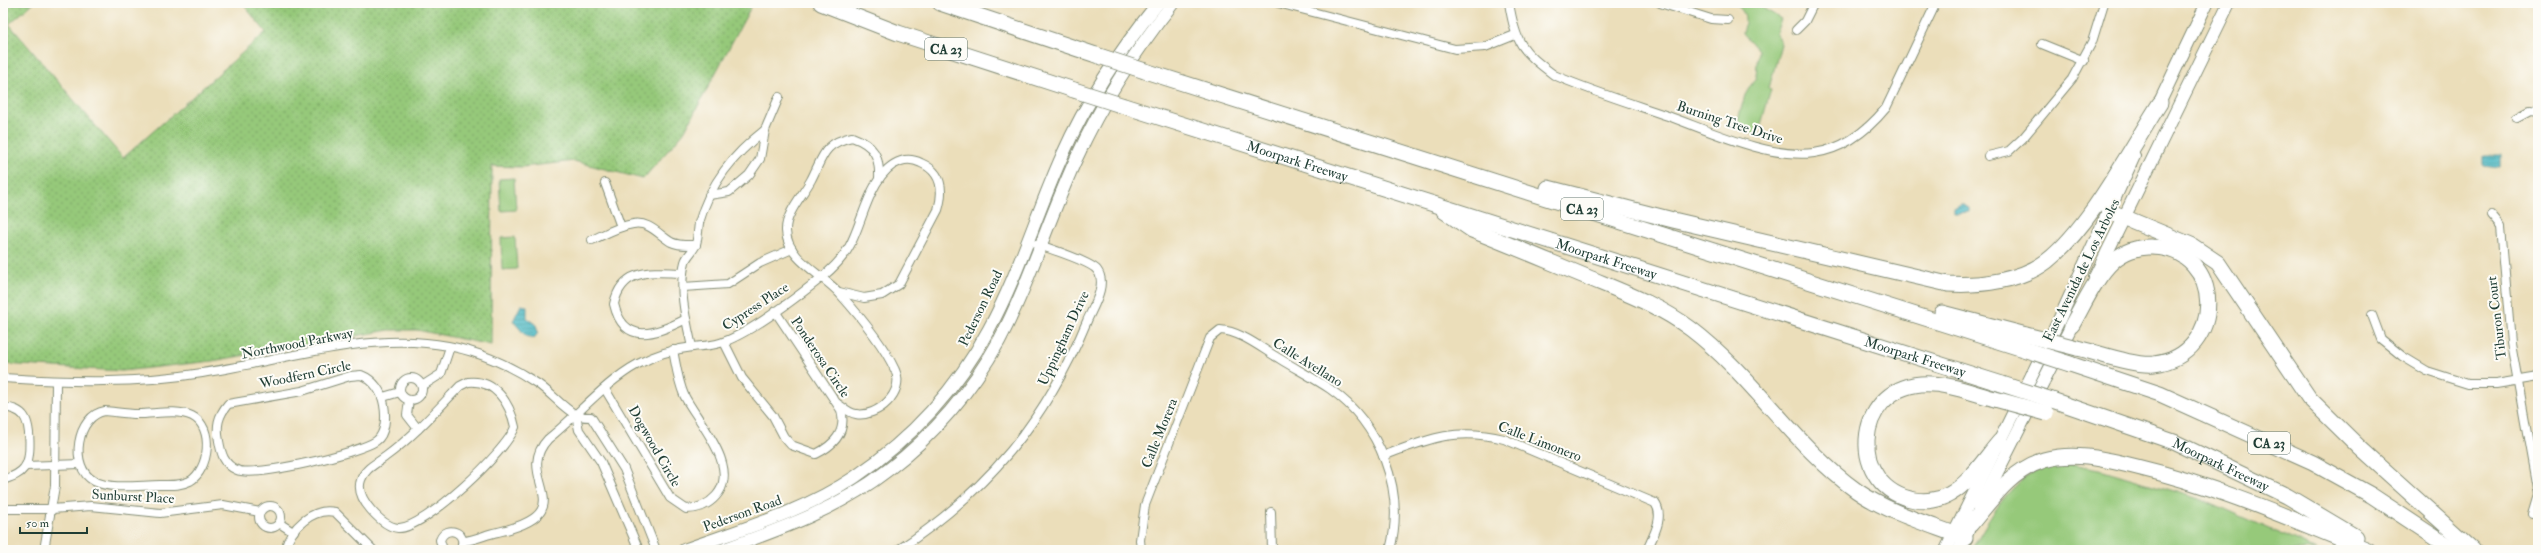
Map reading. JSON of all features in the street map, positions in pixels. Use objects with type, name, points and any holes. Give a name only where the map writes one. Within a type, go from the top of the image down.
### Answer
[{"type":"highway","name":"Moorpark Freeway","points":[[820,3],[898,33],[2002,384],[2049,406],[2087,413],[2174,442],[2254,478],[2378,550]]},
{"type":"highway","name":"CA 23","points":[[940,3],[1096,55],[1818,283],[2023,341],[2070,364],[2160,394],[2314,463],[2371,495],[2454,550]]},
{"type":"highway","points":[[1386,147],[1673,220],[1926,279],[1965,285],[1982,284],[2023,273],[2046,261],[2056,252],[2087,217],[2160,103]]},
{"type":"highway","points":[[1429,201],[1472,230],[1661,309],[1691,329],[1722,354],[1808,446],[1857,491],[1888,508],[1962,537],[2006,482],[2024,470],[2044,460],[2064,457],[2096,458],[2179,477],[2260,506],[2368,550]]},
{"type":"highway","points":[[2109,211],[2190,245],[2218,263],[2308,398],[2360,448],[2473,550]]},
{"type":"highway","points":[[2023,341],[2077,348],[2149,364],[2178,357],[2190,348],[2203,329],[2209,310],[2207,291],[2198,270],[2186,258],[2168,249],[2142,248],[2119,256],[2109,265],[2072,325]]},
{"type":"highway","points":[[2000,441],[1955,491],[1931,500],[1907,498],[1887,487],[1870,465],[1866,450],[1867,432],[1875,411],[1884,400],[1902,388],[1930,384],[1995,399],[2049,406]]},
{"type":"street","name":"Pederson Road","points":[[684,550],[804,506],[853,478],[897,445],[940,401],[977,351],[996,314],[1063,154],[1081,117],[1101,82],[1158,3]]},
{"type":"street","name":"Pederson Road","points":[[722,550],[790,526],[836,505],[888,470],[919,443],[955,404],[984,365],[1011,316],[1076,158],[1096,118],[1146,39],[1173,3]]},
{"type":"street","points":[[1278,3],[1455,48],[1485,47],[1515,35]]},
{"type":"street","name":"Burning Tree Drive","points":[[1508,3],[1515,35],[1521,45],[1537,62],[1554,75],[1773,151],[1799,154],[1814,153],[1844,144],[1874,122],[1886,108],[1936,3]]},
{"type":"street","points":[[1660,3],[1711,19],[1728,20]]},
{"type":"street","points":[[1796,30],[1804,21],[1814,3]]},
{"type":"street","points":[[1988,156],[2009,151],[2023,138],[2072,79],[2084,61],[2092,42],[2104,3]]},
{"type":"street","name":"East Avenida de Los Arboles","points":[[1962,537],[2000,441],[2207,3]]},
{"type":"street","name":"East Avenida de Los Arboles","points":[[1946,550],[1962,537],[2072,325],[2123,216],[2229,3]]},
{"type":"street","points":[[2042,44],[2084,61]]},
{"type":"street","points":[[709,195],[729,192],[749,175],[760,159],[765,130],[779,97]]},
{"type":"street","points":[[2517,118],[2530,111],[2538,112]]},
{"type":"street","points":[[692,347],[686,319],[683,287],[683,273],[686,260],[696,245],[699,224],[709,195],[731,160],[765,130]]},
{"type":"street","points":[[838,404],[856,414],[866,414],[879,410],[890,399],[897,384],[896,371],[855,310],[839,292],[792,249],[788,240],[787,224],[813,177],[822,155],[831,144],[852,137],[871,146],[877,154],[880,163],[879,179]]},
{"type":"street","points":[[839,292],[864,298],[882,296],[899,284],[938,210],[942,190],[940,180],[931,167],[908,160],[900,162],[879,179]]},
{"type":"street","name":"Cypress Place","points":[[463,541],[479,539],[528,523],[539,515],[544,503],[544,495],[536,466],[536,457],[548,439],[622,374],[640,363],[673,350],[724,342],[745,331],[822,278],[849,247],[864,208],[879,179]]},
{"type":"street","points":[[605,183],[621,227]]},
{"type":"street","name":"Tiburon Court","points":[[2491,215],[2501,227],[2506,297],[2518,380],[2538,494],[2532,514]]},
{"type":"street","points":[[592,240],[621,227],[640,224],[654,229],[675,243],[696,245]]},
{"type":"street","name":"Uppingham Drive","points":[[898,550],[956,507],[996,468],[1043,409],[1072,357],[1099,291],[1101,279],[1097,269],[1087,262],[1028,240]]},
{"type":"street","points":[[683,287],[728,284],[760,263],[792,249]]},
{"type":"street","points":[[683,273],[647,272],[637,274],[622,284],[614,304],[620,321],[627,329],[641,334],[665,330],[686,319]]},
{"type":"street","name":"Ponderosa Circle","points":[[724,342],[742,378],[773,416],[787,441],[803,451],[816,454],[827,449],[839,437],[842,430],[842,415],[838,404],[810,366],[775,311]]},
{"type":"street","points":[[2372,315],[2382,339],[2402,356],[2426,371],[2468,384],[2496,384],[2538,377]]},
{"type":"street","name":"Calle Avellano","points":[[1217,331],[1231,332],[1245,339],[1330,389],[1364,422],[1383,456],[1394,492],[1395,513],[1390,550]]},
{"type":"street","name":"Calle Morera","points":[[1141,550],[1141,522],[1145,505],[1210,338],[1217,331]]},
{"type":"street","name":"Northwood Parkway","points":[[3,378],[56,382],[116,382],[201,374],[372,342],[398,341],[450,347],[502,364],[537,384],[576,416],[591,417],[624,469],[656,550]]},
{"type":"street","points":[[422,386],[416,379],[408,378],[401,385],[400,392],[404,398],[409,400],[414,400],[420,395],[422,386],[441,374],[450,347]]},
{"type":"street","name":"Dogwood Circle","points":[[605,389],[670,498],[686,509],[705,505],[718,495],[721,488],[723,480],[720,460],[713,439],[684,394],[673,350]]},
{"type":"street","name":"Woodfern Circle","points":[[361,375],[369,378],[383,398],[386,421],[382,433],[376,441],[333,457],[256,472],[238,471],[228,465],[221,452],[217,429],[220,413],[228,404],[302,391],[350,376],[361,375]]},
{"type":"street","points":[[44,550],[52,509],[56,382]]},
{"type":"street","points":[[474,382],[489,386],[502,396],[510,410],[515,427],[504,446],[460,490],[410,526],[399,528],[386,524],[372,511],[360,492],[361,480],[368,468],[418,429],[460,386],[474,382]]},
{"type":"street","points":[[383,398],[400,392]]},
{"type":"street","points":[[409,400],[407,415],[418,429]]},
{"type":"street","points":[[3,407],[16,410],[23,415],[28,424],[30,440],[26,466],[21,472],[3,480]]},
{"type":"street","points":[[97,412],[182,413],[198,419],[206,439],[205,457],[200,472],[189,482],[177,485],[100,483],[89,478],[80,464],[82,432],[85,423],[97,412]]},
{"type":"street","points":[[576,416],[578,430],[601,462],[638,550]]},
{"type":"street","name":"Calle Limonero","points":[[1383,456],[1431,438],[1459,433],[1482,434],[1504,439],[1640,495],[1655,503],[1658,508],[1659,519],[1647,550]]},
{"type":"street","points":[[26,466],[80,464]]},
{"type":"street","name":"Sunburst Place","points":[[3,509],[52,509],[91,506],[160,513],[223,505],[260,512],[268,506],[275,507],[280,516],[279,523]]},
{"type":"street","points":[[285,550],[293,532],[313,514],[326,510],[335,512],[373,550]]},
{"type":"street","points":[[260,512],[259,519],[266,527],[273,527],[279,523],[293,532]]},
{"type":"street","points":[[1270,512],[1272,550]]},
{"type":"street","points":[[443,550],[440,540],[447,531],[457,532],[463,541],[459,550]]},
{"type":"green space","points":[[3,3],[33,3],[9,24],[123,158],[266,32],[242,3],[753,3],[684,132],[643,179],[574,161],[522,167],[492,166],[491,345],[417,330],[389,330],[212,361],[122,371],[3,364]]},
{"type":"green space","points":[[1732,3],[1759,3],[1758,5],[1781,19],[1776,33],[1781,44],[1769,88],[1771,89],[1758,135],[1736,127],[1745,95],[1756,77],[1758,50],[1743,33],[1745,19],[1743,12],[1737,5]]},
{"type":"green space","points":[[514,178],[516,210],[501,211],[499,179]]},
{"type":"green space","points":[[515,237],[517,269],[502,270],[501,238]]},
{"type":"green space","points":[[2072,464],[2100,469],[2206,501],[2316,550],[1971,550],[2001,502],[2020,482],[2045,468]]},
{"type":"water","points":[[2483,155],[2500,155],[2500,167],[2483,165]]},
{"type":"water","points":[[1961,204],[1969,208],[1969,212],[1954,213],[1954,208]]},
{"type":"water","points":[[521,305],[527,306],[527,318],[536,325],[538,333],[534,338],[526,336],[513,321]]}]
